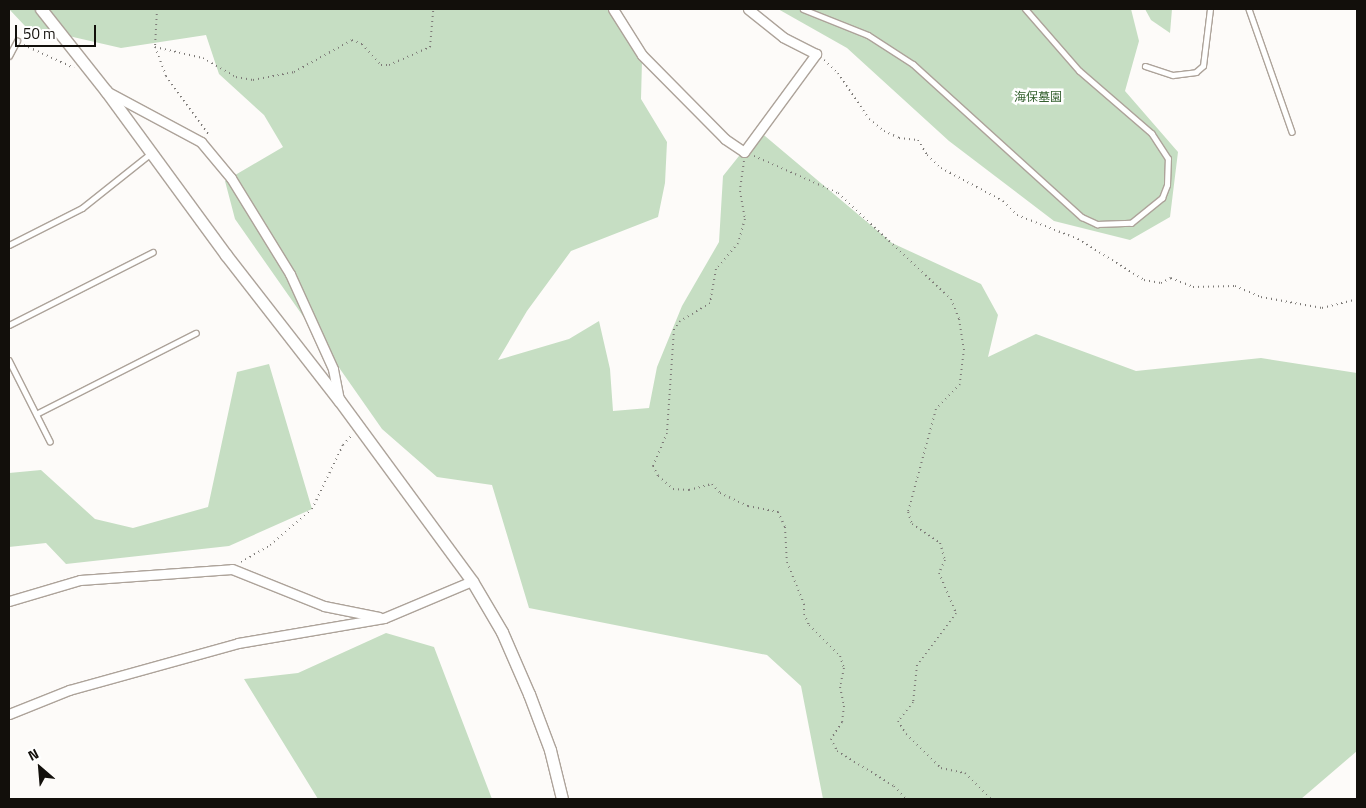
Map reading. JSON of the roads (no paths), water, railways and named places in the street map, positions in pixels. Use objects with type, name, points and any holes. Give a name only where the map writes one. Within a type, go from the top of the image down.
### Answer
[{"type":"street","points":[[41,9],[106,91],[226,255],[339,400],[472,581],[502,632],[529,694],[550,750],[562,799]]},
{"type":"street","points":[[613,9],[642,55],[725,139],[744,152],[816,54],[784,36],[748,9]]},
{"type":"street","points":[[106,91],[201,142],[230,178],[290,274],[333,369],[339,400]]},
{"type":"street","points":[[9,602],[80,580],[232,568],[324,606],[384,618]]},
{"type":"street","points":[[9,714],[69,690],[238,643],[384,618],[472,581]]},
{"type":"lane","points":[[803,9],[868,35],[913,64],[1082,217],[1096,224],[1130,224],[1162,198],[1167,185],[1168,159],[1152,134],[1079,71],[1025,9]]},
{"type":"lane","points":[[1145,66],[1173,76],[1196,72],[1202,66],[1210,9]]},
{"type":"lane","points":[[1249,9],[1292,132]]},
{"type":"lane","points":[[9,56],[17,41]]},
{"type":"lane","points":[[9,245],[82,208],[151,153]]},
{"type":"lane","points":[[9,325],[153,252]]},
{"type":"lane","points":[[36,414],[196,333]]},
{"type":"lane","points":[[9,360],[50,442]]},
{"type":"park label","name":"海保墓園","points":[[1038,97]]}]
